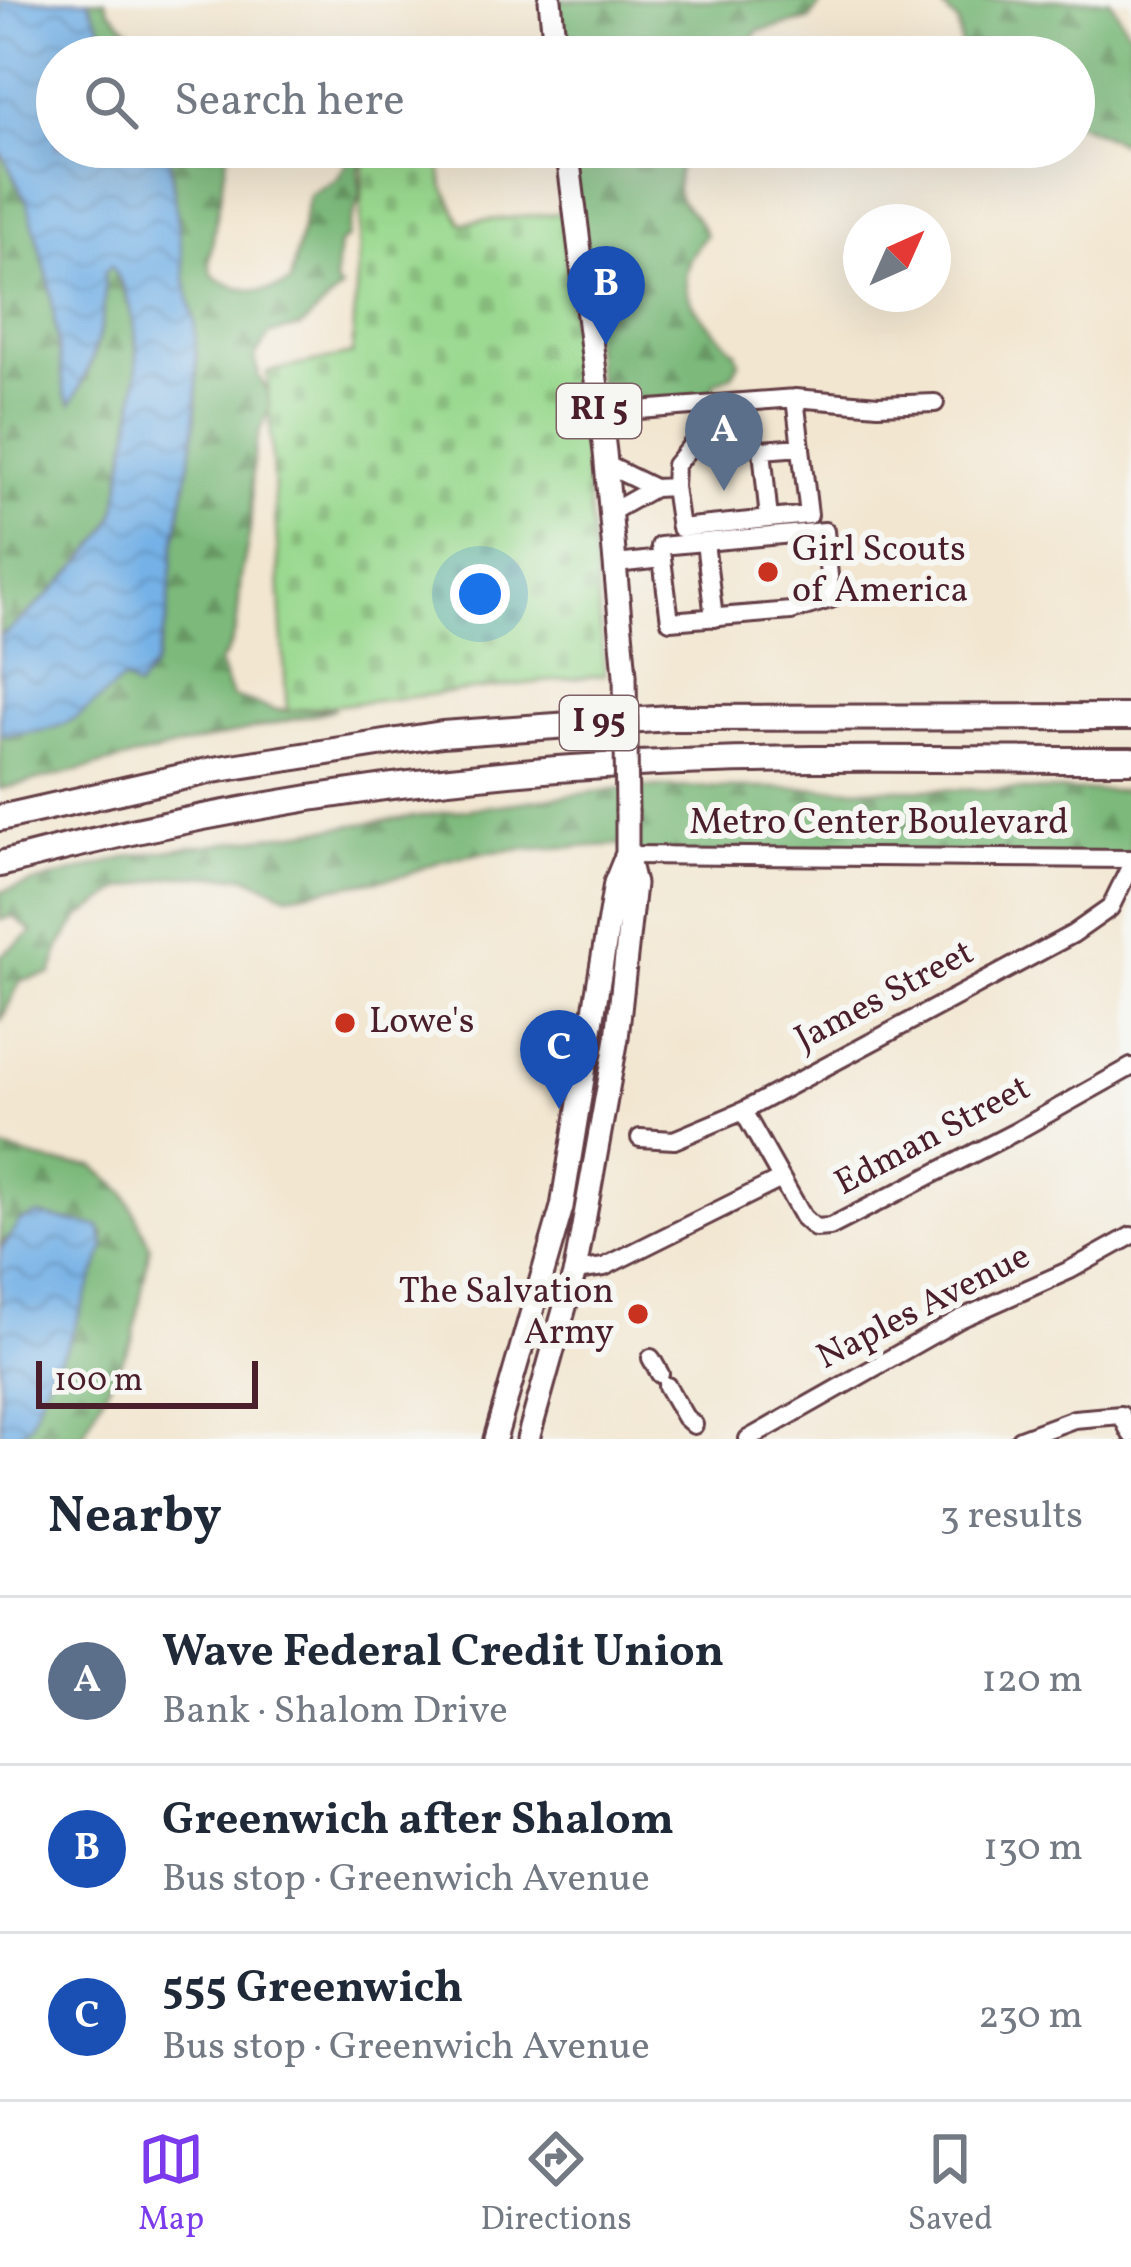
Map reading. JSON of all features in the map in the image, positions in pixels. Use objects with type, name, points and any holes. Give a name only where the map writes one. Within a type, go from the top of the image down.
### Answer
[{"type":"highway","name":"I 95","points":[[0,818],[213,770],[442,734],[670,718],[1131,717]]},
{"type":"highway","name":"I 95","points":[[0,866],[262,806],[511,773],[727,760],[1131,760]]},
{"type":"main road","points":[[550,0],[554,36]]},
{"type":"main road","name":"RI 5","points":[[528,1439],[575,1271],[626,983],[634,884],[627,855],[625,675],[616,564],[570,168]]},
{"type":"main road","name":"RI 5","points":[[495,1439],[547,1265],[580,1113],[615,884],[627,855]]},
{"type":"main road","points":[[547,1265],[575,1271]]},
{"type":"street","points":[[600,413],[795,398],[878,405],[935,403]]},
{"type":"street","points":[[795,398],[809,515],[680,528],[674,487],[681,454],[695,446],[800,447]]},
{"type":"street","points":[[695,446],[704,459],[711,459]]},
{"type":"street","points":[[735,459],[758,447]]},
{"type":"street","points":[[758,447],[769,519]]},
{"type":"street","points":[[607,465],[654,488]]},
{"type":"street","points":[[611,512],[654,488],[674,487]]},
{"type":"street","points":[[825,531],[831,599],[791,611],[670,621],[660,546],[705,542],[825,531]]},
{"type":"street","points":[[705,542],[713,617]]},
{"type":"street","points":[[616,564],[662,559]]},
{"type":"street","name":"Metro Center Boulevard","points":[[627,855],[1131,862]]},
{"type":"street","name":"James Street","points":[[640,1138],[674,1140],[743,1111],[1072,934],[1110,908],[1131,862]]},
{"type":"street","name":"Edman Street","points":[[743,1111],[803,1217],[815,1228],[830,1227],[1131,1067]]},
{"type":"street","points":[[575,1271],[604,1267],[782,1179]]},
{"type":"street","name":"Naples Avenue","points":[[748,1439],[960,1318],[1070,1270],[1131,1236]]},
{"type":"street","points":[[659,1372],[694,1425]]},
{"type":"street","points":[[1019,1439],[1074,1419],[1126,1412],[1131,1434]]},
{"type":"green space","points":[[88,0],[105,0],[136,36],[105,36]]},
{"type":"green space","points":[[548,0],[823,0],[809,20],[758,31],[755,36],[552,36]]},
{"type":"green space","points":[[936,0],[1110,0],[1131,35],[1131,153],[1120,142],[1095,131],[1095,36],[960,36],[958,23]]},
{"type":"green space","points":[[0,150],[27,202],[49,281],[70,403],[93,358],[104,306],[104,272],[111,264],[131,312],[137,360],[114,516],[80,563],[0,637]]},
{"type":"green space","points":[[171,168],[225,168],[209,262],[212,275],[250,290],[290,283],[309,195],[337,179],[344,168],[360,168],[359,200],[348,238],[339,243],[335,283],[341,289],[301,327],[270,334],[255,356],[259,377],[275,403],[255,447],[250,529],[236,626],[219,663],[232,697],[275,710],[336,709],[0,789],[0,735],[66,722],[125,680],[137,689],[182,504],[194,430],[197,365]]},
{"type":"green space","points":[[364,168],[440,168],[461,223],[561,213],[605,675],[287,711],[267,372],[352,354]]},
{"type":"green space","points":[[569,168],[679,168],[678,195],[706,235],[686,270],[690,299],[736,352],[739,362],[732,375],[714,383],[712,408],[602,412]]},
{"type":"green space","points":[[631,787],[1131,791],[1131,860],[627,855],[621,844],[483,853],[407,875],[288,895],[244,876],[175,876],[122,889],[80,917],[62,942],[51,974],[21,980],[0,1022],[0,956],[33,932],[13,916],[0,920],[0,892],[136,855]]},
{"type":"green space","points":[[0,1148],[54,1163],[94,1166],[125,1193],[150,1246],[133,1339],[80,1439],[15,1439],[30,1424],[48,1377],[68,1344],[104,1247],[104,1233],[5,1239],[0,1251]]},
{"type":"water","points":[[0,0],[88,0],[105,36],[36,36],[36,168],[171,168],[195,322],[197,393],[167,621],[154,667],[137,689],[125,680],[120,682],[66,723],[39,732],[0,735],[0,637],[80,563],[114,516],[137,360],[131,311],[111,265],[104,272],[101,324],[86,374],[71,404],[65,395],[49,281],[27,202],[0,150]]},
{"type":"water","points":[[38,1215],[100,1227],[105,1247],[68,1344],[48,1377],[30,1424],[15,1439],[0,1439],[0,1251],[20,1221]]},
{"type":"tunnel","points":[[711,459],[735,459]]},
{"type":"place","name":"Greenwich after Shalom","points":[[606,345]]},
{"type":"place","name":"Wave Federal Credit Union","points":[[724,491]]},
{"type":"place","name":"Girl Scouts of America","points":[[768,572]]},
{"type":"place","name":"Lowe's","points":[[345,1023]]},
{"type":"place","name":"555 Greenwich","points":[[559,1109]]},
{"type":"place","name":"The Salvation Army","points":[[638,1314]]}]
